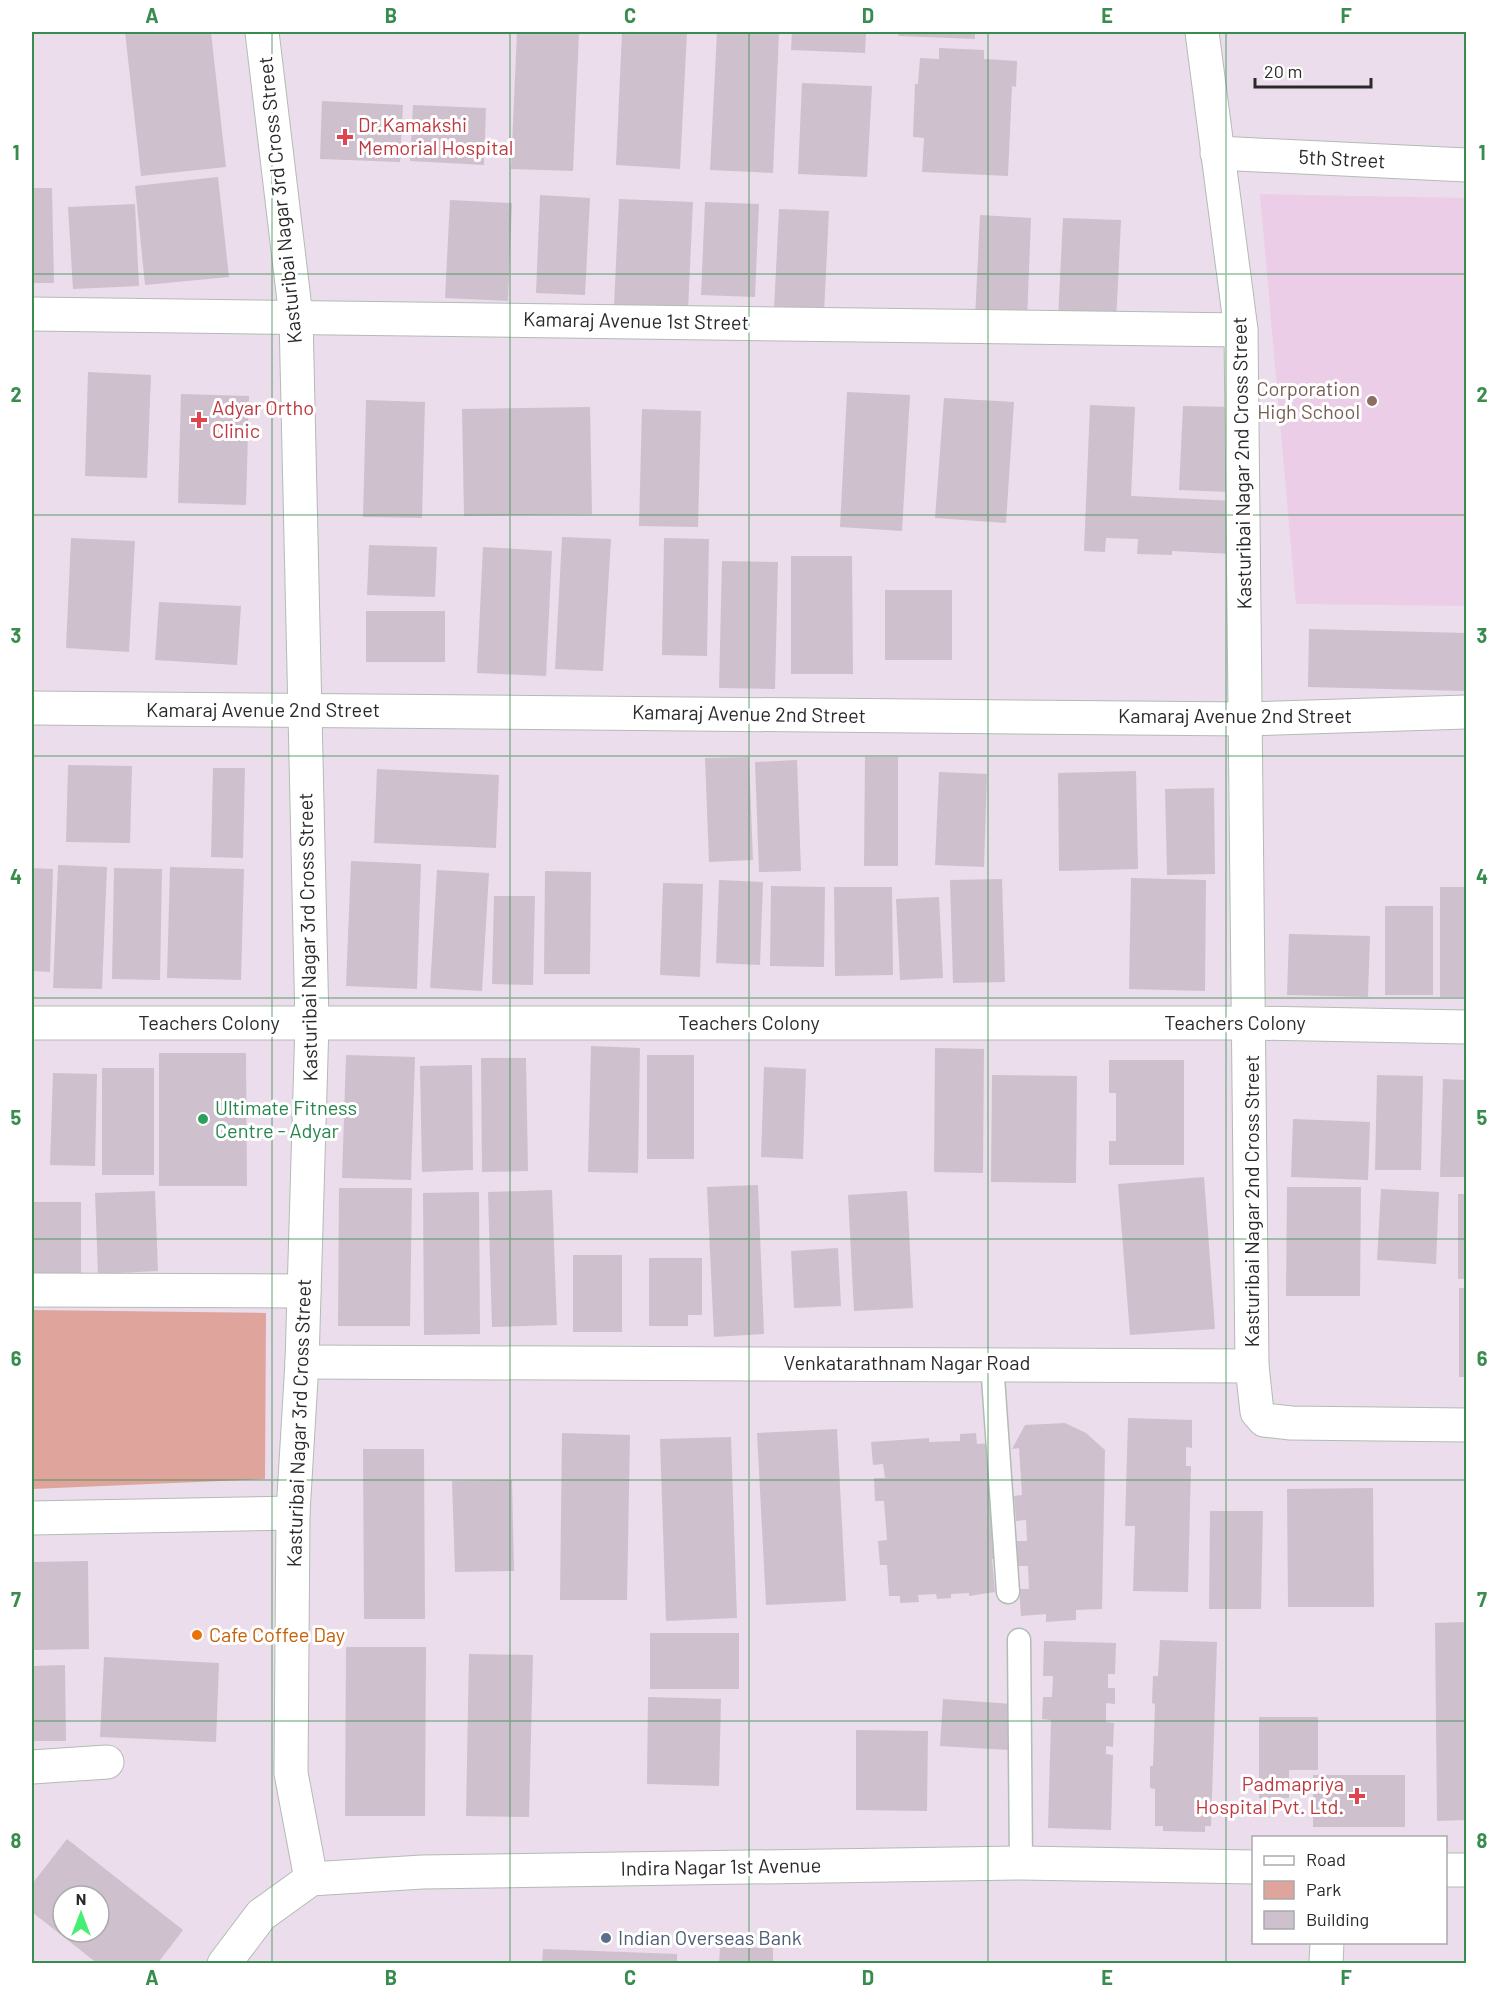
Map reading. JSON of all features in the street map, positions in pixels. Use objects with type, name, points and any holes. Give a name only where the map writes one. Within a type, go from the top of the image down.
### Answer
[{"type":"street","name":"Kasturibai Nagar 3rd Cross Street","points":[[262,32],[296,317],[303,710],[312,1023],[302,1362],[293,1513],[291,1773],[311,1879]]},
{"type":"street","name":"Kasturibai Nagar 2nd Cross Street","points":[[1202,32],[1241,330],[1251,1023],[1252,1366]]},
{"type":"street","name":"5th Street","points":[[1217,153],[1467,165]]},
{"type":"street","name":"Kamaraj Avenue 1st Street","points":[[32,314],[1241,330]]},
{"type":"street","name":"Kamaraj Avenue 2nd Street","points":[[32,708],[1246,719],[1467,712]]},
{"type":"street","name":"Teachers Colony","points":[[32,1023],[1251,1023],[1467,1027]]},
{"type":"street","points":[[32,1290],[304,1291]]},
{"type":"street","name":"Venkatarathnam Nagar Road","points":[[302,1362],[992,1363],[1252,1366]]},
{"type":"street","points":[[1252,1366],[1257,1412],[1264,1420],[1291,1423],[1467,1425]]},
{"type":"street","points":[[32,1518],[293,1513]]},
{"type":"street","points":[[32,1767],[106,1762]]},
{"type":"street","name":"Indira Nagar 1st Avenue","points":[[311,1879],[422,1872],[1021,1863],[1252,1867]]},
{"type":"street","points":[[1447,1870],[1467,1870]]},
{"type":"street","points":[[224,1964],[261,1915],[311,1879]]},
{"type":"street","points":[[1326,1964],[1327,1944]]},
{"type":"lane","points":[[992,1363],[1008,1592]]},
{"type":"lane","points":[[1019,1641],[1021,1863]]},
{"type":"shaded area","name":"Corporation High School","points":[[1260,194],[1466,198],[1466,606],[1296,604]]},
{"type":"green space","points":[[32,1310],[266,1313],[265,1479],[32,1489]]},
{"type":"building","points":[[125,32],[211,32],[226,167],[141,176]]},
{"type":"building","points":[[517,32],[579,32],[573,171],[511,169]]},
{"type":"building","points":[[622,32],[687,32],[680,169],[616,165]]},
{"type":"building","points":[[717,32],[779,32],[773,173],[710,170]]},
{"type":"building","points":[[792,32],[866,32],[865,53],[791,50]]},
{"type":"building","points":[[899,32],[975,32],[975,39],[898,36]]},
{"type":"building","points":[[1318,32],[1382,32],[1381,34],[1318,34]]},
{"type":"building","points":[[939,48],[984,50],[984,59],[1017,61],[1016,87],[1012,86],[1008,176],[922,172],[924,138],[913,137],[915,84],[918,84],[920,58],[939,59]]},
{"type":"building","points":[[802,83],[872,86],[867,177],[798,174]]},
{"type":"building","points":[[322,101],[403,105],[400,162],[320,159]]},
{"type":"building","points":[[413,105],[486,108],[484,165],[410,161]]},
{"type":"building","points":[[218,177],[229,277],[145,285],[135,186]]},
{"type":"building","points":[[32,188],[52,188],[54,283],[32,283]]},
{"type":"building","points":[[540,195],[590,198],[585,295],[536,293]]},
{"type":"building","points":[[619,199],[693,202],[688,310],[614,306]]},
{"type":"building","points":[[450,200],[512,203],[508,301],[445,298]]},
{"type":"building","points":[[705,202],[759,204],[755,297],[701,295]]},
{"type":"building","points":[[135,204],[139,286],[73,289],[68,207]]},
{"type":"building","points":[[779,209],[829,211],[824,312],[774,310]]},
{"type":"building","points":[[980,215],[1031,218],[1027,321],[975,319]]},
{"type":"building","points":[[1063,218],[1121,220],[1116,322],[1058,319]]},
{"type":"building","points":[[88,372],[151,375],[147,478],[85,476]]},
{"type":"building","points":[[847,392],[910,395],[902,531],[840,527]]},
{"type":"building","points":[[181,394],[249,396],[246,505],[178,503]]},
{"type":"building","points":[[944,398],[1014,402],[1006,523],[935,518]]},
{"type":"building","points":[[366,400],[425,402],[422,518],[363,517]]},
{"type":"building","points":[[1090,405],[1135,407],[1131,496],[1235,501],[1232,554],[1172,551],[1172,555],[1137,554],[1138,539],[1106,538],[1105,552],[1084,551]]},
{"type":"building","points":[[1183,406],[1234,407],[1230,492],[1179,490]]},
{"type":"building","points":[[590,407],[592,514],[464,516],[462,409]]},
{"type":"building","points":[[642,409],[701,411],[698,527],[639,526]]},
{"type":"building","points":[[562,537],[611,539],[603,671],[555,669]]},
{"type":"building","points":[[71,538],[135,541],[129,652],[66,648]]},
{"type":"building","points":[[664,538],[709,539],[707,656],[662,655]]},
{"type":"building","points":[[369,545],[437,547],[435,597],[367,595]]},
{"type":"building","points":[[483,547],[552,551],[546,676],[477,673]]},
{"type":"building","points":[[791,556],[852,556],[853,674],[791,674]]},
{"type":"building","points":[[722,561],[778,562],[775,689],[719,688]]},
{"type":"building","points":[[885,590],[952,590],[952,660],[885,660]]},
{"type":"building","points":[[159,602],[241,606],[237,665],[155,660]]},
{"type":"building","points":[[366,611],[445,611],[445,662],[366,662]]},
{"type":"building","points":[[1309,629],[1466,633],[1466,691],[1308,687]]},
{"type":"building","points":[[749,757],[753,860],[709,862],[705,758]]},
{"type":"building","points":[[865,757],[898,757],[898,866],[864,866]]},
{"type":"building","points":[[797,760],[801,871],[759,872],[755,762]]},
{"type":"building","points":[[68,765],[132,766],[130,843],[66,842]]},
{"type":"building","points":[[213,768],[245,768],[243,858],[211,857]]},
{"type":"building","points":[[377,769],[499,775],[496,848],[374,843]]},
{"type":"building","points":[[1136,771],[1138,869],[1059,871],[1058,773]]},
{"type":"building","points":[[939,772],[987,774],[984,867],[935,865]]},
{"type":"building","points":[[1214,788],[1215,874],[1167,875],[1165,789]]},
{"type":"building","points":[[351,861],[421,864],[417,989],[346,986]]},
{"type":"building","points":[[58,865],[107,867],[102,989],[53,988]]},
{"type":"building","points":[[170,867],[244,869],[241,980],[167,978]]},
{"type":"building","points":[[32,868],[53,869],[50,972],[32,971]]},
{"type":"building","points":[[114,868],[162,869],[160,980],[112,979]]},
{"type":"building","points":[[437,870],[489,873],[482,991],[430,988]]},
{"type":"building","points":[[545,871],[591,872],[590,974],[544,974]]},
{"type":"building","points":[[1131,878],[1206,880],[1205,991],[1129,989]]},
{"type":"building","points":[[1002,879],[1005,982],[953,983],[950,880]]},
{"type":"building","points":[[719,880],[763,882],[760,965],[716,963]]},
{"type":"building","points":[[663,883],[703,884],[700,977],[660,975]]},
{"type":"building","points":[[771,886],[825,887],[824,967],[770,966]]},
{"type":"building","points":[[834,887],[892,887],[893,975],[835,976]]},
{"type":"building","points":[[1440,887],[1466,887],[1466,997],[1440,997]]},
{"type":"building","points":[[494,896],[535,896],[533,985],[492,984]]},
{"type":"building","points":[[939,897],[943,978],[900,980],[896,899]]},
{"type":"building","points":[[1385,906],[1433,906],[1433,995],[1385,995]]},
{"type":"building","points":[[1289,934],[1370,936],[1368,997],[1287,995]]},
{"type":"building","points":[[591,1046],[640,1048],[638,1173],[588,1172]]},
{"type":"building","points":[[935,1048],[984,1049],[983,1173],[934,1172]]},
{"type":"building","name":"Ultimate Fitness Centre - Adyar","points":[[159,1053],[246,1053],[247,1186],[159,1186]]},
{"type":"building","points":[[346,1055],[415,1057],[411,1180],[342,1178]]},
{"type":"building","points":[[647,1055],[694,1055],[694,1159],[647,1159]]},
{"type":"building","points":[[481,1058],[526,1058],[528,1171],[482,1172]]},
{"type":"building","points":[[1109,1060],[1184,1060],[1184,1165],[1109,1165],[1109,1141],[1116,1141],[1116,1093],[1109,1093]]},
{"type":"building","points":[[472,1065],[473,1170],[422,1172],[420,1066]]},
{"type":"building","points":[[764,1067],[806,1069],[803,1159],[761,1157]]},
{"type":"building","points":[[102,1068],[154,1068],[154,1175],[102,1175]]},
{"type":"building","points":[[53,1073],[97,1074],[95,1166],[50,1165]]},
{"type":"building","points":[[992,1075],[1077,1076],[1076,1183],[991,1182]]},
{"type":"building","points":[[1377,1075],[1423,1076],[1421,1170],[1375,1170]]},
{"type":"building","points":[[1443,1079],[1466,1080],[1466,1177],[1440,1177]]},
{"type":"building","points":[[1293,1119],[1370,1122],[1368,1180],[1291,1177]]},
{"type":"building","points":[[1204,1177],[1215,1329],[1130,1335],[1118,1184]]},
{"type":"building","points":[[758,1185],[764,1334],[714,1337],[707,1187]]},
{"type":"building","points":[[1287,1187],[1361,1187],[1360,1296],[1286,1296]]},
{"type":"building","points":[[339,1188],[412,1188],[410,1326],[338,1326]]},
{"type":"building","points":[[1381,1189],[1439,1192],[1436,1264],[1377,1260]]},
{"type":"building","points":[[552,1190],[557,1325],[492,1327],[488,1192]]},
{"type":"building","points":[[155,1191],[158,1271],[98,1274],[95,1193]]},
{"type":"building","points":[[907,1191],[913,1308],[854,1311],[848,1195]]},
{"type":"building","points":[[479,1192],[480,1334],[424,1335],[423,1193]]},
{"type":"building","points":[[1458,1194],[1466,1194],[1466,1279],[1458,1279]]},
{"type":"building","points":[[32,1202],[81,1202],[81,1273],[32,1273]]},
{"type":"building","points":[[838,1248],[841,1306],[794,1308],[791,1251]]},
{"type":"building","points":[[573,1255],[622,1255],[622,1332],[573,1332]]},
{"type":"building","points":[[649,1258],[702,1258],[702,1315],[688,1315],[688,1326],[649,1326]]},
{"type":"building","points":[[1459,1288],[1466,1288],[1466,1377],[1459,1377]]},
{"type":"building","points":[[1128,1418],[1192,1420],[1192,1448],[1186,1447],[1186,1466],[1191,1466],[1188,1592],[1133,1591],[1135,1526],[1125,1526]]},
{"type":"building","points":[[1065,1423],[1086,1433],[1105,1450],[1102,1609],[1076,1610],[1076,1620],[1046,1622],[1046,1614],[1021,1616],[1019,1589],[1029,1589],[1028,1566],[1018,1566],[1017,1541],[1027,1541],[1026,1520],[1016,1521],[1014,1496],[1022,1495],[1019,1448],[1012,1449],[1025,1425]]},
{"type":"building","points":[[837,1429],[846,1601],[766,1605],[757,1433]]},
{"type":"building","points":[[562,1433],[630,1435],[627,1600],[560,1600]]},
{"type":"building","points":[[976,1433],[977,1444],[994,1443],[1002,1558],[992,1559],[995,1592],[969,1596],[969,1593],[951,1594],[951,1598],[937,1599],[936,1594],[918,1595],[919,1602],[900,1603],[900,1596],[889,1596],[887,1565],[880,1565],[878,1541],[887,1540],[884,1501],[875,1501],[874,1478],[885,1478],[883,1464],[873,1465],[871,1442],[929,1438],[929,1442],[960,1441],[960,1434]]},
{"type":"building","points":[[731,1437],[737,1618],[666,1621],[660,1439]]},
{"type":"building","points":[[363,1449],[424,1449],[425,1619],[364,1619]]},
{"type":"building","points":[[512,1480],[514,1571],[455,1572],[452,1481]]},
{"type":"building","points":[[1373,1488],[1374,1607],[1288,1607],[1287,1489]]},
{"type":"building","points":[[1210,1511],[1263,1511],[1261,1609],[1209,1609]]},
{"type":"building","points":[[88,1561],[89,1649],[32,1650],[32,1562]]},
{"type":"building","points":[[1466,1622],[1466,1820],[1437,1821],[1435,1623]]},
{"type":"building","points":[[650,1633],[739,1633],[739,1689],[650,1689]]},
{"type":"building","points":[[1160,1640],[1217,1642],[1211,1826],[1205,1826],[1205,1832],[1163,1831],[1163,1826],[1155,1826],[1155,1789],[1150,1788],[1150,1766],[1153,1766],[1155,1704],[1152,1703],[1153,1676],[1158,1676]]},
{"type":"building","points":[[1044,1641],[1116,1643],[1115,1674],[1108,1674],[1108,1688],[1115,1688],[1115,1704],[1106,1703],[1106,1722],[1114,1723],[1113,1747],[1106,1746],[1106,1754],[1113,1755],[1111,1830],[1048,1828],[1051,1720],[1042,1719],[1043,1697],[1052,1697],[1053,1676],[1043,1676]]},
{"type":"building","points":[[346,1647],[426,1647],[425,1816],[345,1816]]},
{"type":"building","points":[[469,1654],[533,1655],[529,1817],[466,1816]]},
{"type":"building","points":[[104,1657],[219,1663],[216,1742],[100,1737]]},
{"type":"building","points":[[65,1665],[66,1741],[32,1741],[32,1666]]},
{"type":"building","points":[[648,1697],[721,1699],[719,1786],[647,1784]]},
{"type":"building","points":[[943,1699],[1012,1704],[1009,1750],[940,1746]]},
{"type":"building","points":[[1259,1717],[1318,1717],[1318,1770],[1289,1770],[1289,1798],[1259,1798]]},
{"type":"building","points":[[856,1730],[928,1731],[927,1811],[856,1810]]},
{"type":"building","points":[[1313,1775],[1405,1775],[1405,1827],[1313,1827]]},
{"type":"building","points":[[67,1839],[183,1930],[157,1964],[98,1964],[73,1944],[111,1944],[111,1884],[51,1884],[51,1927],[32,1912],[32,1884]]},
{"type":"building","points":[[720,1947],[773,1948],[773,1964],[719,1964]]},
{"type":"building","points":[[543,1949],[677,1954],[677,1964],[542,1964]]},
{"type":"place","name":"Dr.Kamakshi Memorial Hospital","points":[[345,137]]},
{"type":"place","name":"Corporation High School","points":[[1372,401]]},
{"type":"place","name":"Adyar Ortho Clinic","points":[[199,420]]},
{"type":"place","name":"Ultimate Fitness Centre - Adyar","points":[[203,1119]]},
{"type":"place","name":"Cafe Coffee Day","points":[[197,1635]]},
{"type":"place","name":"Padmapriya Hospital Pvt. Ltd.","points":[[1357,1796]]},
{"type":"place","name":"Indian Overseas Bank","points":[[606,1938]]}]
